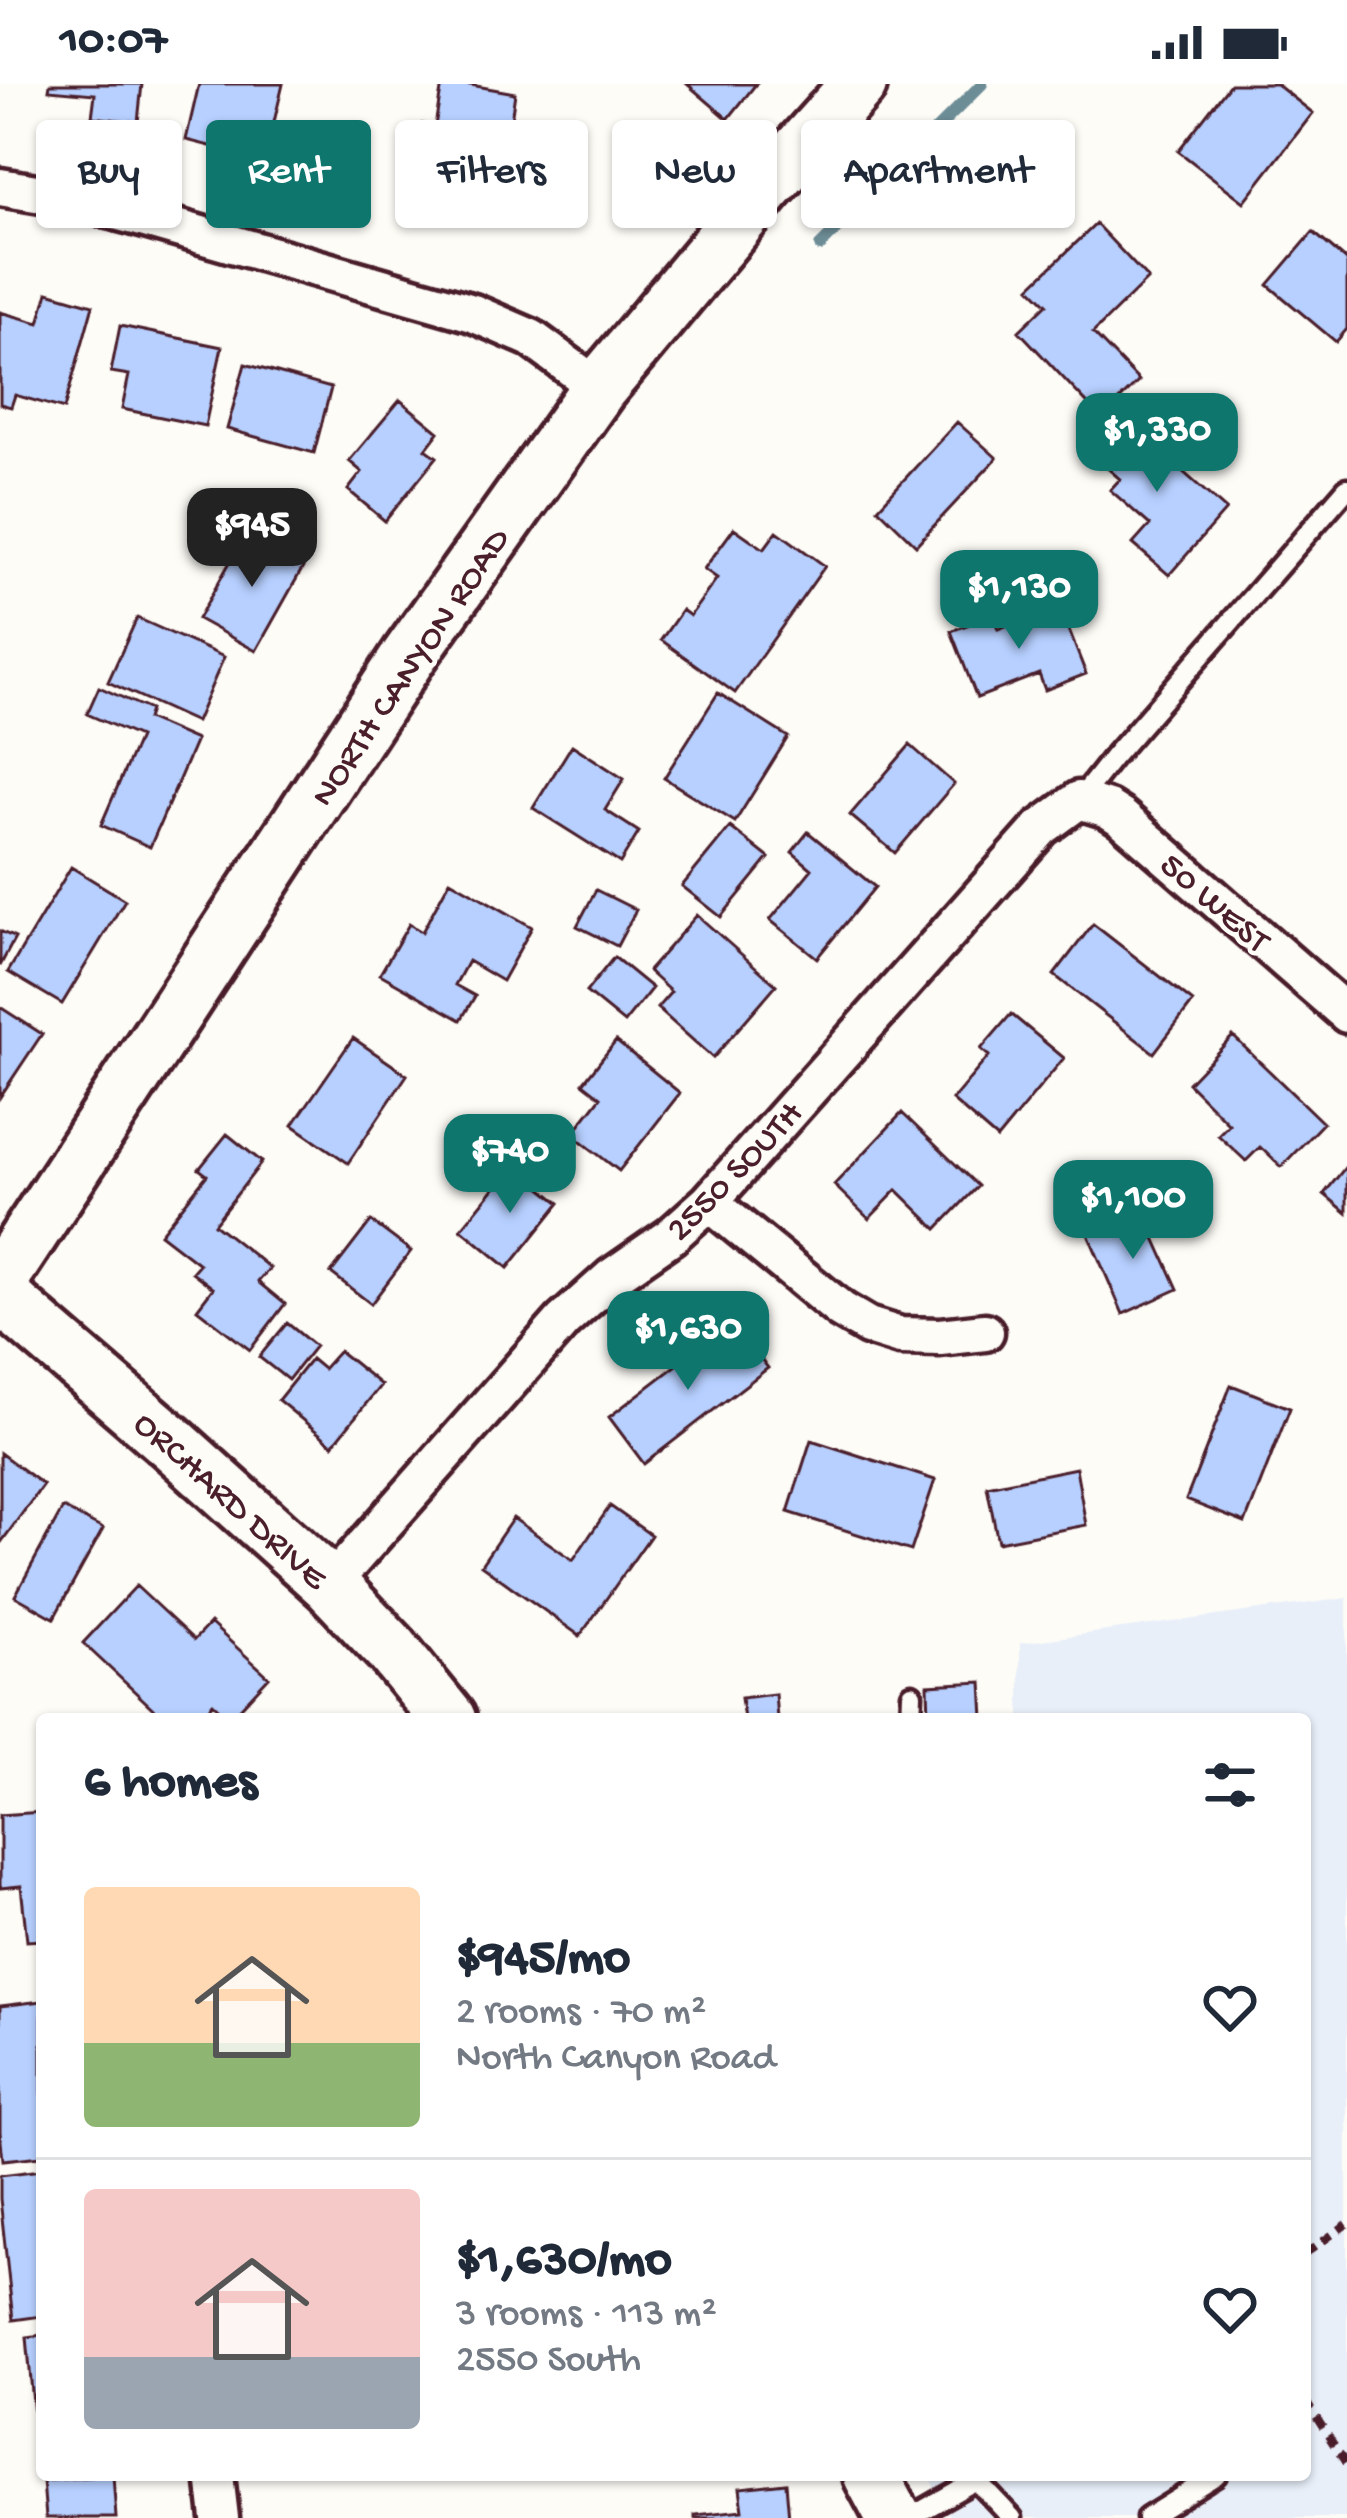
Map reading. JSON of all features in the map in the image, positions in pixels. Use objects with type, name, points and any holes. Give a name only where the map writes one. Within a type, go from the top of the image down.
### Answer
[{"type":"street","name":"NORTH CANYON ROAD","points":[[0,1280],[409,656],[598,388],[860,84]]},
{"type":"street","points":[[0,187],[135,216],[473,313],[531,338],[598,388]]},
{"type":"street","name":"50 WEST","points":[[1079,800],[1122,818],[1347,1014]]},
{"type":"street","name":"2550 SOUTH","points":[[330,1585],[563,1322],[612,1277],[671,1236],[709,1202],[1041,828],[1079,800]]},
{"type":"street","points":[[709,1202],[841,1310],[868,1325],[900,1336],[985,1332]]},
{"type":"street","name":"ORCHARD DRIVE","points":[[0,1295],[330,1585],[443,1713]]},
{"type":"street","points":[[216,2481],[220,2518]]},
{"type":"street","points":[[874,2481],[894,2518]]},
{"type":"lane","points":[[1079,800],[1347,488]]},
{"type":"lane","points":[[911,1713],[913,1694]]},
{"type":"lane","points":[[909,2518],[976,2481]]},
{"type":"lane","points":[[983,2481],[1012,2518]]},
{"type":"lane","points":[[1147,2518],[1206,2481]]},
{"type":"path","points":[[1311,2250],[1347,2224]]},
{"type":"path","points":[[1311,2409],[1347,2465]]},
{"type":"shaded area","points":[[1347,1598],[1347,2518],[951,2518],[931,2481],[1311,2481],[1311,1713],[1020,1713],[1020,1643]]},
{"type":"building","points":[[50,84],[142,84],[138,120],[92,117],[95,94],[49,90]]},
{"type":"building","points":[[199,84],[283,84],[274,120],[206,120],[206,145],[186,140]]},
{"type":"building","points":[[442,84],[515,93],[511,120],[436,120]]},
{"type":"building","points":[[687,84],[756,84],[728,119]]},
{"type":"building","points":[[1230,84],[1276,84],[1313,113],[1244,202],[1178,151]]},
{"type":"building","points":[[1096,224],[1148,279],[1093,333],[1139,381],[1101,418],[1019,331],[1047,304],[1030,287]]},
{"type":"building","points":[[1313,232],[1347,261],[1347,329],[1336,342],[1268,285]]},
{"type":"building","points":[[48,292],[93,305],[64,409],[15,395],[11,407],[0,404],[0,312],[39,323]]},
{"type":"building","points":[[120,326],[222,347],[205,426],[122,409],[129,375],[111,372]]},
{"type":"building","points":[[245,364],[331,388],[314,453],[227,429]]},
{"type":"building","points":[[400,400],[439,432],[426,449],[437,457],[385,521],[348,490],[362,472],[349,461]]},
{"type":"building","points":[[1120,416],[1226,510],[1169,575],[1133,544],[1150,525],[1110,490],[1120,479],[1089,452]]},
{"type":"building","points":[[957,422],[997,458],[916,545],[878,508]]},
{"type":"building","points":[[734,528],[764,549],[777,531],[825,566],[735,693],[661,640],[682,610],[690,616],[717,578],[704,569]]},
{"type":"building","points":[[248,530],[306,562],[256,651],[198,619]]},
{"type":"building","points":[[1059,605],[1086,674],[1045,690],[1039,674],[977,698],[951,631],[993,615],[998,629]]},
{"type":"building","points":[[137,618],[224,657],[196,722],[108,682]]},
{"type":"building","points":[[99,687],[150,710],[147,719],[196,740],[150,847],[101,825],[139,737],[87,714]]},
{"type":"building","points":[[718,693],[788,737],[735,822],[664,778]]},
{"type":"building","points":[[572,745],[624,779],[605,810],[639,832],[620,863],[533,808]]},
{"type":"building","points":[[910,745],[954,784],[895,853],[850,815]]},
{"type":"building","points":[[730,827],[769,858],[721,917],[682,886]]},
{"type":"building","points":[[808,832],[875,887],[817,958],[770,920],[812,869],[792,852]]},
{"type":"building","points":[[71,867],[125,900],[62,1004],[8,972]]},
{"type":"building","points":[[450,880],[532,927],[502,981],[468,961],[455,985],[475,996],[461,1020],[380,974],[409,924],[422,932]]},
{"type":"building","points":[[596,890],[636,910],[617,946],[577,926]]},
{"type":"building","points":[[697,915],[776,985],[713,1058],[657,1008],[671,992],[648,971]]},
{"type":"building","points":[[1093,924],[1193,1002],[1154,1053],[1054,975]]},
{"type":"building","points":[[0,931],[15,938],[0,966]]},
{"type":"building","points":[[614,957],[652,988],[624,1023],[586,992]]},
{"type":"building","points":[[0,1007],[42,1034],[0,1097]]},
{"type":"building","points":[[1011,1014],[1064,1058],[997,1139],[952,1100],[989,1056],[981,1049]]},
{"type":"building","points":[[1233,1036],[1323,1123],[1281,1167],[1260,1147],[1246,1161],[1218,1135],[1229,1124],[1188,1083]]},
{"type":"building","points":[[353,1038],[407,1075],[348,1163],[293,1125]]},
{"type":"building","points":[[616,1041],[680,1093],[619,1171],[572,1134],[601,1097],[583,1083]]},
{"type":"building","points":[[902,1113],[978,1186],[937,1229],[897,1190],[869,1219],[834,1185]]},
{"type":"building","points":[[227,1134],[262,1162],[214,1224],[270,1268],[258,1282],[285,1304],[250,1350],[197,1309],[213,1288],[192,1272],[199,1264],[160,1234],[207,1175],[199,1169]]},
{"type":"building","points":[[513,1165],[560,1203],[508,1268],[461,1229]]},
{"type":"building","points":[[1347,1165],[1347,1213],[1324,1194]]},
{"type":"building","points":[[1142,1209],[1178,1289],[1123,1314],[1088,1234]]},
{"type":"building","points":[[371,1221],[411,1251],[371,1304],[331,1273]]},
{"type":"building","points":[[733,1322],[768,1368],[644,1464],[609,1417]]},
{"type":"building","points":[[287,1323],[315,1346],[288,1380],[259,1357]]},
{"type":"building","points":[[339,1351],[381,1385],[333,1445],[278,1400],[311,1359],[323,1369]]},
{"type":"building","points":[[1231,1385],[1290,1408],[1245,1523],[1186,1500]]},
{"type":"building","points":[[811,1440],[935,1480],[911,1551],[788,1512]]},
{"type":"building","points":[[0,1453],[43,1485],[0,1544]]},
{"type":"building","points":[[1076,1468],[1086,1525],[998,1542],[987,1486]]},
{"type":"building","points":[[610,1506],[651,1535],[580,1636],[481,1565],[513,1518],[573,1560]]},
{"type":"building","points":[[63,1508],[103,1529],[54,1618],[15,1596]]},
{"type":"building","points":[[136,1586],[194,1640],[210,1623],[269,1677],[236,1713],[224,1713],[213,1703],[204,1713],[158,1713],[83,1643]]},
{"type":"building","points":[[982,1682],[984,1713],[929,1713],[928,1685]]},
{"type":"building","points":[[775,1694],[777,1713],[743,1713],[741,1698]]},
{"type":"building","points":[[36,1812],[36,1940],[27,1941],[21,1886],[0,1888],[0,1815]]},
{"type":"building","points":[[36,2002],[36,2157],[3,2160],[0,2006]]},
{"type":"building","points":[[36,2171],[36,2317],[13,2320],[0,2175]]},
{"type":"building","points":[[36,2336],[36,2437],[27,2337]]},
{"type":"building","points":[[43,2481],[113,2481],[116,2518],[46,2518]]},
{"type":"building","points":[[786,2483],[789,2518],[695,2518],[743,2510],[740,2488]]},
{"type":"waterway","points":[[820,246],[982,84]]}]
